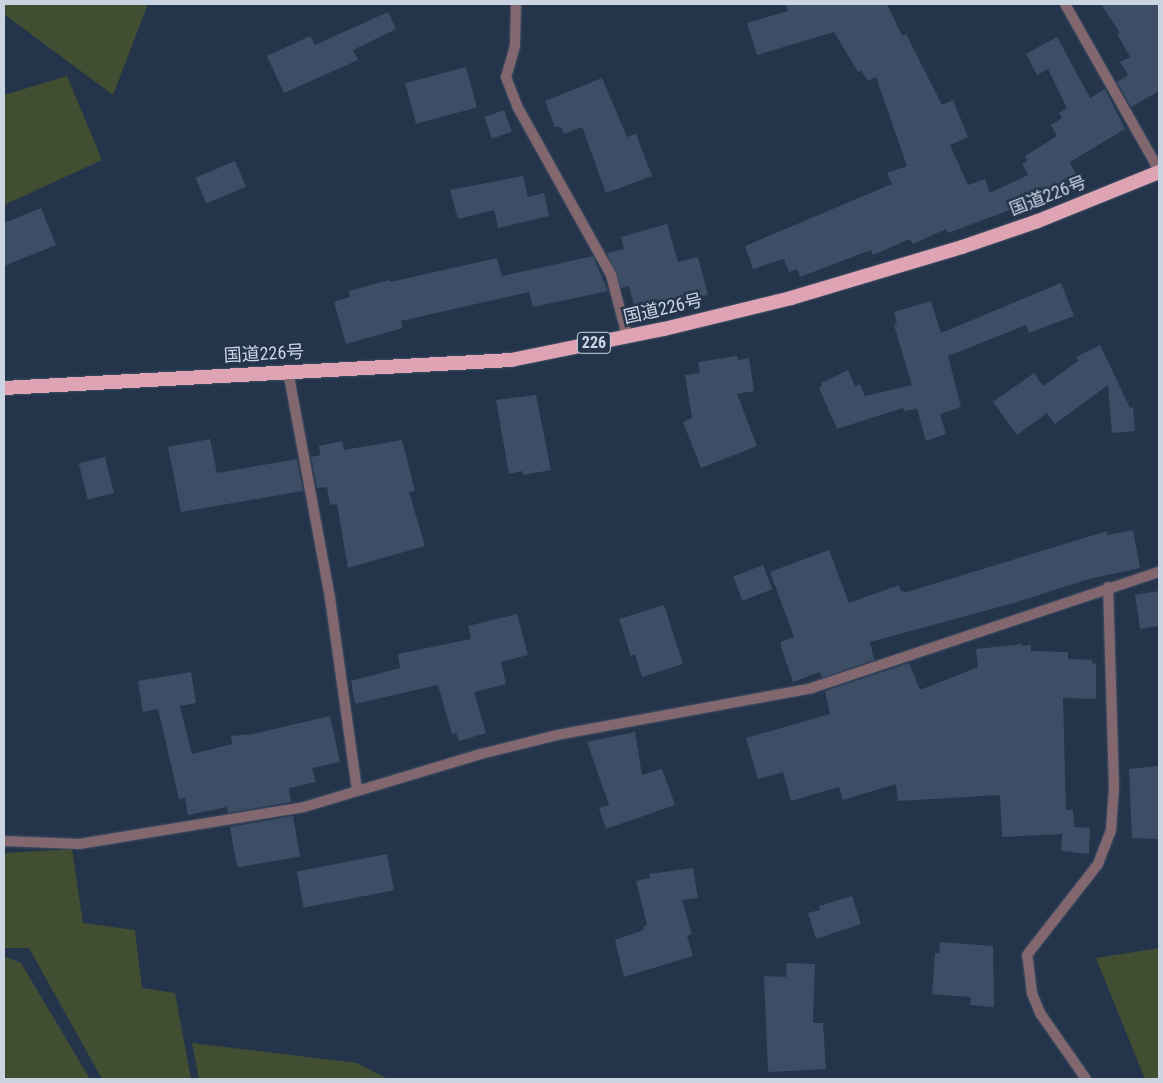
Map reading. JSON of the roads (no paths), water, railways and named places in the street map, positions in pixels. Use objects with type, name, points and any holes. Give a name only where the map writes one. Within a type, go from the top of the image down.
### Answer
[{"type":"highway","name":"国道226号","points":[[4,388],[512,360],[791,298],[962,247],[1038,221],[1159,171]]},
{"type":"street","points":[[516,4],[515,46],[506,77],[517,106],[611,275],[626,336]]},
{"type":"street","points":[[1065,4],[1159,171]]},
{"type":"street","points":[[288,371],[330,598],[357,790]]},
{"type":"street","points":[[4,841],[79,844],[304,807],[357,790],[557,735],[812,688],[1108,586],[1159,572]]},
{"type":"street","points":[[1086,1079],[1040,1014],[1032,993],[1027,955],[1098,864],[1111,830],[1114,787],[1108,586]]}]
